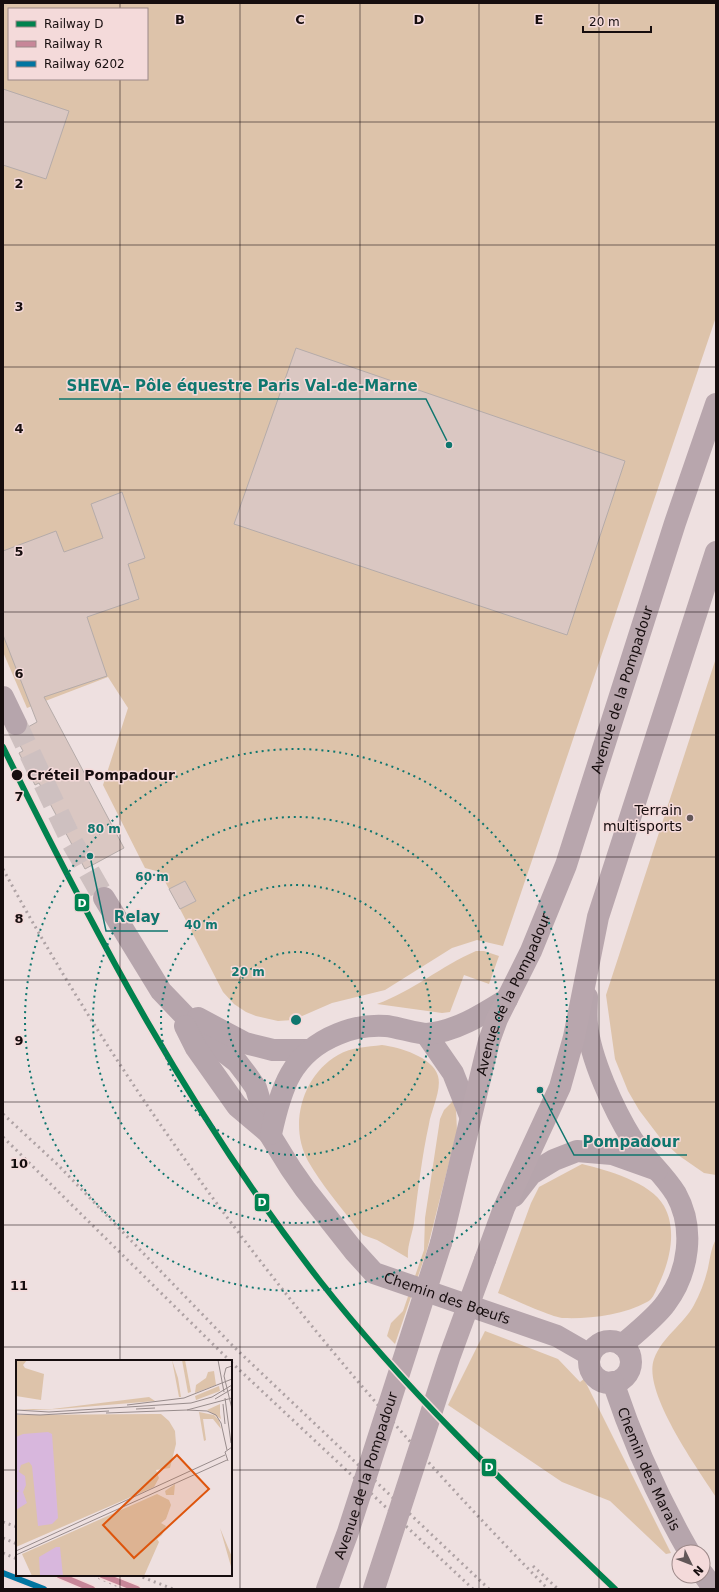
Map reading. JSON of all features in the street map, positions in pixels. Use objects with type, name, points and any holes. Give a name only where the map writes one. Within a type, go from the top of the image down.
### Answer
[{"type":"main road","name":"Avenue de la Pompadour","points":[[327,1589],[348,1532],[440,1243],[489,1041],[497,1019],[531,951],[566,865],[675,523],[716,404]]},
{"type":"main road","points":[[374,1589],[449,1358],[504,1208],[560,1087],[574,1038],[598,917],[716,552]]},
{"type":"street","points":[[3,697],[16,724]]},
{"type":"street","name":"Chemin des Bœufs","points":[[104,898],[161,990],[176,1006],[196,1048],[237,1106],[270,1135],[305,1189],[354,1251],[374,1273],[557,1336],[590,1355]]},
{"type":"street","points":[[587,973],[587,1025],[595,1056],[613,1107],[633,1140],[657,1170],[668,1181],[683,1208],[687,1227],[688,1245],[684,1265],[666,1303],[622,1345]]},
{"type":"street","points":[[270,1135],[277,1107],[293,1069],[309,1050],[327,1038],[351,1029],[384,1026],[426,1034],[467,1023],[507,999]]},
{"type":"street","name":"Chemin des Bœufs","points":[[176,1006],[245,1043],[273,1050],[309,1050]]},
{"type":"street","points":[[426,1034],[453,1073],[470,1116]]},
{"type":"street","points":[[504,1208],[531,1174],[554,1160],[577,1151],[612,1154],[657,1170]]},
{"type":"street","points":[[604,1342],[616,1342],[622,1345],[630,1354],[630,1367],[624,1377],[613,1382],[601,1381],[596,1378],[590,1368],[590,1355],[593,1350],[604,1342]]},
{"type":"street","name":"Chemin des Marais","points":[[613,1382],[624,1417],[644,1464],[685,1544]]},
{"type":"shaded area","points":[[3,3],[716,3],[716,317],[503,946],[477,940],[452,948],[385,990],[332,1003],[293,1020],[278,1021],[246,1012],[234,1004],[223,992],[180,909],[196,901],[185,881],[169,889],[160,872],[145,868],[103,785],[128,708],[108,677],[27,708],[3,652]]},
{"type":"shaded area","name":"Terrain multisports","points":[[716,658],[716,1175],[704,1173],[678,1155],[661,1139],[639,1110],[628,1091],[615,1059],[606,995]]},
{"type":"shaded area","points":[[476,951],[484,951],[499,956],[489,984],[464,975],[450,1012],[442,1013],[377,1004],[390,999]]},
{"type":"shaded area","points":[[382,1045],[397,1048],[423,1058],[435,1069],[439,1082],[424,1148],[414,1223],[408,1249],[408,1258],[377,1240],[363,1235],[356,1227],[313,1170],[302,1147],[299,1132],[299,1116],[302,1102],[316,1075],[326,1064],[343,1052]]},
{"type":"shaded area","points":[[454,1100],[457,1131],[427,1250],[395,1344],[387,1336],[391,1323],[403,1311],[424,1250],[425,1218],[440,1119],[444,1110]]},
{"type":"shaded area","points":[[582,1164],[627,1178],[649,1190],[658,1198],[664,1206],[668,1216],[671,1237],[670,1247],[665,1269],[652,1298],[649,1301],[617,1313],[584,1318],[564,1318],[542,1311],[498,1293],[531,1203],[539,1187]]},
{"type":"shaded area","points":[[716,1239],[716,1497],[685,1450],[674,1430],[656,1391],[652,1373],[654,1359],[662,1344],[694,1305],[705,1278]]},
{"type":"shaded area","points":[[485,1331],[558,1359],[580,1382],[584,1379],[671,1553],[666,1554],[610,1501],[562,1482],[448,1405]]},
{"type":"building","points":[[3,89],[69,111],[46,179],[3,165]]},
{"type":"building","points":[[296,348],[625,461],[567,635],[234,524]]},
{"type":"building","points":[[122,492],[145,558],[128,564],[139,599],[87,617],[107,676],[44,697],[124,848],[85,869],[39,783],[35,785],[19,753],[23,751],[15,736],[22,735],[28,727],[37,722],[3,635],[3,551],[56,531],[64,552],[103,538],[91,504]]},
{"type":"building","points":[[185,881],[196,901],[180,909],[169,889]]},
{"type":"tunnel","points":[[16,724],[72,842],[104,898]]},
{"type":"railway","points":[[3,869],[59,967],[119,1063],[183,1157],[250,1248],[321,1337],[394,1424],[470,1508],[548,1589]]},
{"type":"railway","points":[[3,1114],[58,1165],[234,1347],[489,1589]]},
{"type":"railway","points":[[3,1137],[229,1360]]},
{"type":"railway","points":[[232,1363],[473,1589]]},
{"type":"railway","points":[[3,1522],[16,1527]]},
{"type":"railway","points":[[3,1538],[16,1544]]},
{"type":"railway","points":[[3,1553],[16,1559]]},
{"type":"railway","points":[[533,1566],[558,1589]]},
{"type":"railway","points":[[56,1576],[85,1589]]},
{"type":"railway","points":[[95,1576],[125,1589]]},
{"type":"railway","points":[[140,1576],[173,1589]]},
{"type":"rail line","name":"D","points":[[3,747],[73,886],[148,1022],[187,1089],[273,1218],[320,1281],[389,1363],[462,1440],[615,1589]]},
{"type":"rail line","name":"6202","points":[[3,1573],[44,1589]]},
{"type":"rail line","name":"R","points":[[61,1576],[92,1589]]},
{"type":"rail line","name":"R","points":[[104,1576],[137,1589]]},
{"type":"place","name":"SHEVA– Pôle équestre Paris Val-de-Marne","points":[[449,445]]},
{"type":"place","name":"Créteil Pompadour","points":[[17,775]]},
{"type":"place","name":"Terrain multisports","points":[[690,818]]},
{"type":"place","name":"Relay","points":[[90,856]]},
{"type":"place","name":"Pompadour","points":[[540,1090]]}]
